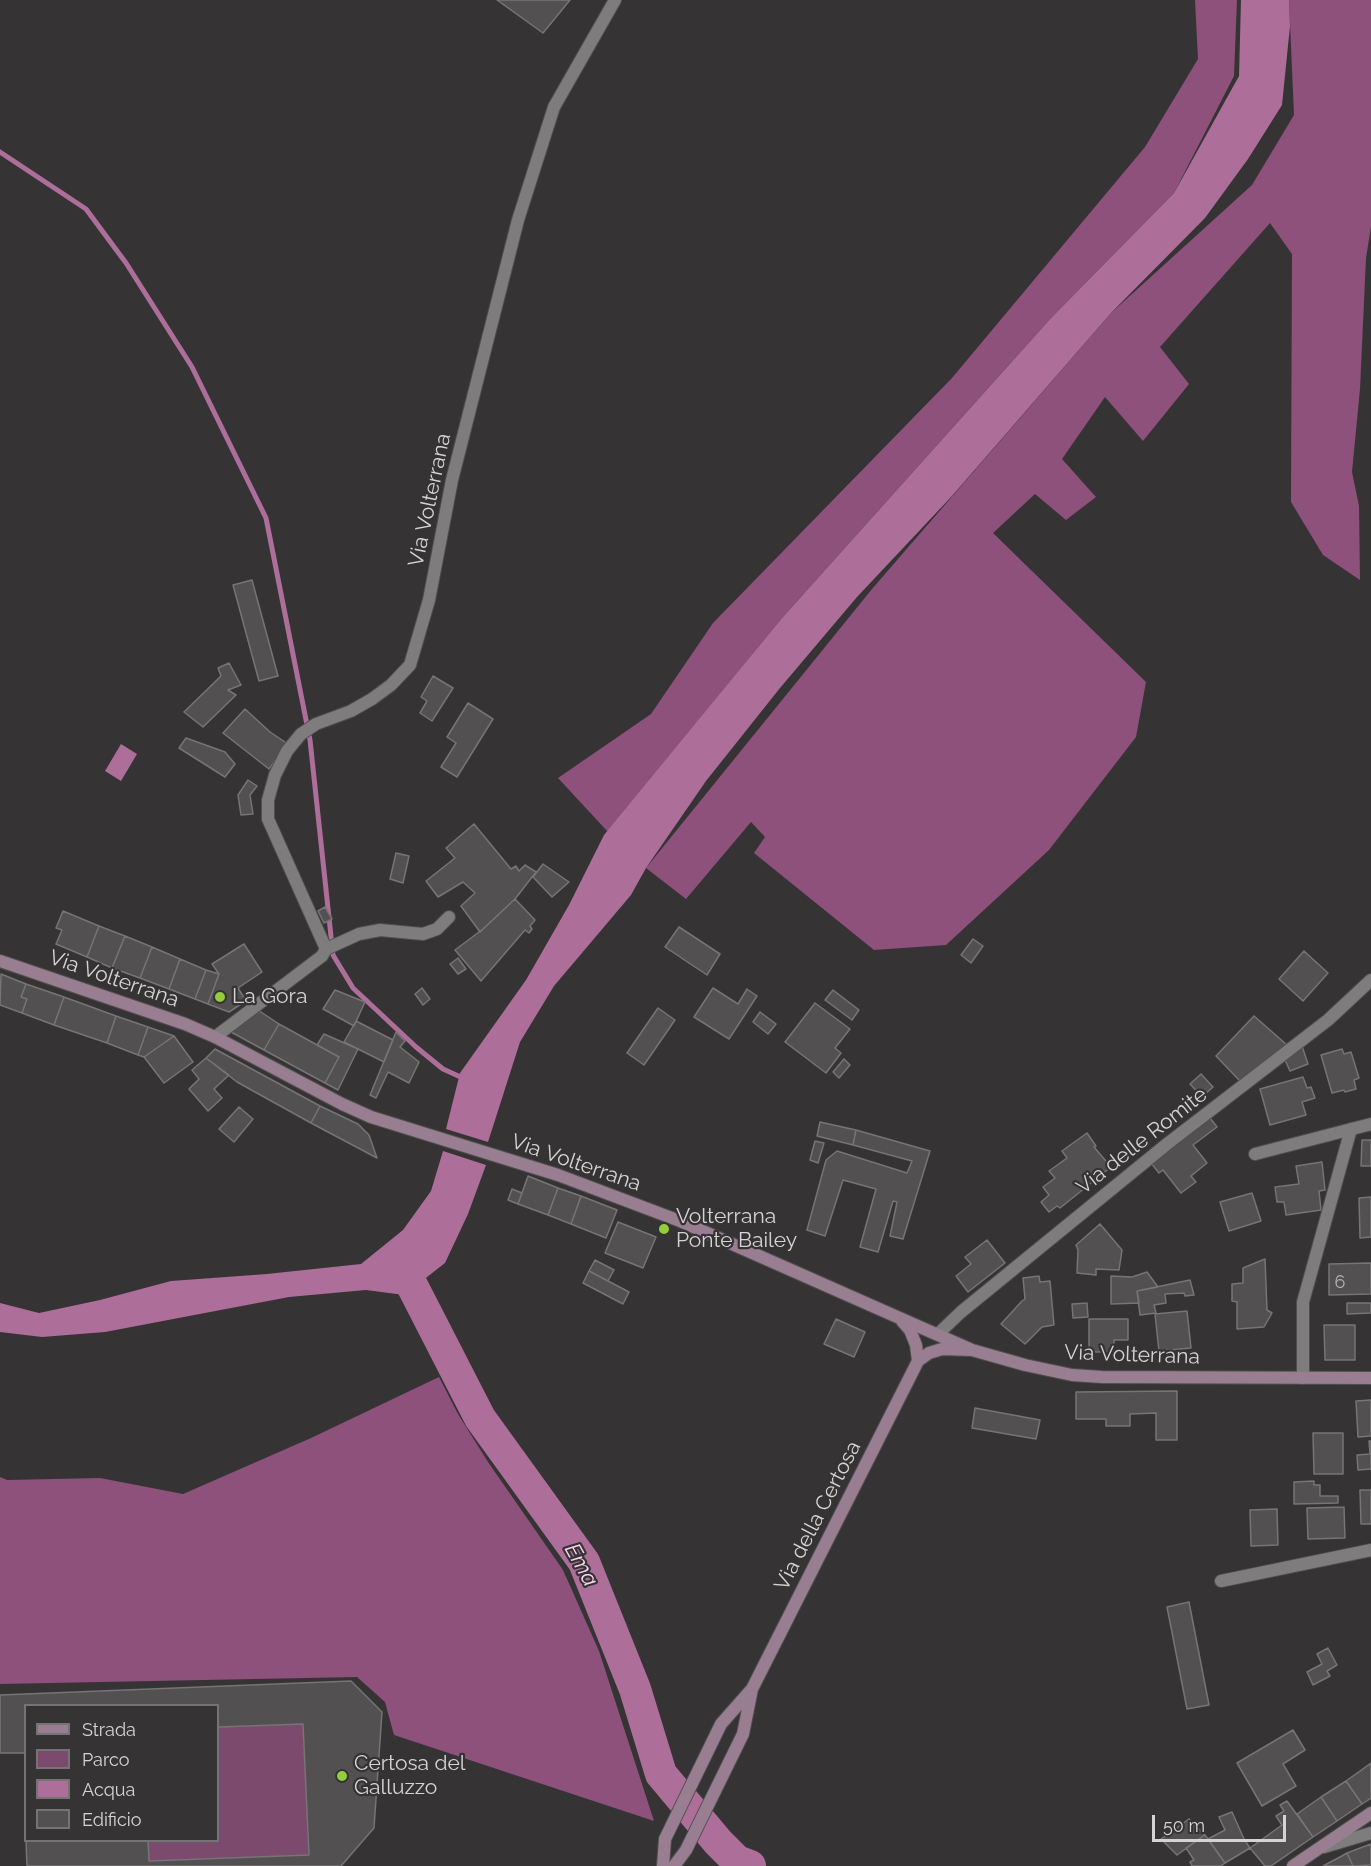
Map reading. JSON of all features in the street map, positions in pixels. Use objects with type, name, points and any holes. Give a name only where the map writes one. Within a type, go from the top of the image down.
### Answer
[{"type":"main road","name":"Via Volterrana","points":[[0,961],[185,1024],[215,1037],[342,1104],[405,1128],[509,1159],[612,1194],[680,1221],[972,1350],[1072,1375],[1371,1378]]},
{"type":"main road","points":[[901,1319],[910,1330],[918,1361]]},
{"type":"main road","points":[[914,1340],[938,1334]]},
{"type":"main road","name":"Via Volterrana","points":[[918,1361],[929,1353],[942,1349],[972,1350]]},
{"type":"main road","name":"Via della Certosa","points":[[674,1866],[686,1850],[742,1734],[752,1689],[918,1361]]},
{"type":"main road","name":"Via della Certosa","points":[[663,1866],[665,1839],[721,1724],[752,1689]]},
{"type":"main road","points":[[1293,1866],[1371,1813]]},
{"type":"street","name":"Via Volterrana","points":[[326,949],[268,819],[268,800],[274,776],[287,751],[301,734],[316,724],[351,711],[372,699],[391,685],[410,665],[429,600],[452,480],[522,209],[554,107],[615,0]]},
{"type":"street","points":[[215,1037],[322,956],[326,949],[359,934],[380,930],[423,934],[437,929],[449,917]]},
{"type":"street","name":"Via delle Romite","points":[[938,1334],[952,1320],[1167,1144],[1328,1020],[1371,980]]},
{"type":"street","points":[[1255,1154],[1371,1124]]},
{"type":"street","points":[[1303,1378],[1303,1302],[1351,1129]]},
{"type":"street","points":[[1221,1581],[1371,1550]]},
{"type":"street","points":[[1320,1848],[1371,1833]]},
{"type":"green space","points":[[303,1724],[309,1855],[149,1861],[148,1842],[219,1842],[219,1727]]},
{"type":"shaded area","points":[[1195,0],[1237,0],[1234,76],[1174,193],[1051,318],[782,618],[608,832],[558,778],[651,714],[713,623],[952,378],[1145,147],[1198,59]]},
{"type":"shaded area","points":[[1289,0],[1371,0],[1371,227],[1366,258],[1360,389],[1352,472],[1359,506],[1360,580],[1323,555],[1291,502],[1292,254],[1270,223],[1160,347],[1189,384],[1143,441],[1105,397],[1062,459],[1096,497],[1066,520],[1035,494],[993,533],[1146,682],[1136,737],[1049,850],[946,945],[874,950],[754,853],[765,837],[751,822],[686,899],[646,868],[872,589],[1111,313],[1252,185],[1294,115]]},
{"type":"shaded area","points":[[439,1377],[458,1414],[488,1462],[563,1570],[599,1651],[654,1821],[394,1735],[385,1702],[357,1677],[0,1684],[0,1477],[7,1480],[100,1478],[183,1494],[311,1438]]},
{"type":"water","points":[[1241,0],[1289,0],[1290,26],[1282,105],[1248,159],[1205,218],[1111,313],[952,496],[857,597],[706,781],[646,868],[631,895],[554,986],[520,1042],[488,1142],[446,1129],[460,1073],[526,980],[569,905],[604,835],[782,618],[1051,318],[1174,193],[1239,76]]},
{"type":"water","points":[[121,744],[137,754],[121,781],[105,771]]},
{"type":"water","points":[[443,1151],[486,1165],[468,1214],[445,1263],[404,1295],[366,1290],[289,1297],[105,1332],[42,1337],[0,1332],[0,1303],[39,1313],[171,1281],[361,1264],[403,1230],[431,1191]]},
{"type":"building","points":[[497,0],[570,0],[543,33]]},
{"type":"building","points":[[252,580],[278,676],[259,681],[233,585]]},
{"type":"building","points":[[229,663],[241,685],[228,690],[236,695],[203,727],[184,712],[221,676],[218,668]]},
{"type":"building","points":[[433,676],[453,688],[432,721],[420,713],[427,701],[421,697]]},
{"type":"building","points":[[468,703],[493,719],[457,777],[441,767],[456,743],[447,737]]},
{"type":"building","points":[[245,709],[270,732],[288,744],[269,769],[223,733]]},
{"type":"building","points":[[186,738],[225,752],[235,764],[225,777],[179,748]]},
{"type":"building","points":[[248,780],[257,786],[250,795],[253,814],[241,815],[238,795]]},
{"type":"building","points":[[474,824],[511,869],[516,866],[519,871],[525,865],[536,872],[515,899],[480,932],[461,906],[475,893],[463,882],[438,897],[426,881],[455,858],[446,848]]},
{"type":"building","points":[[396,853],[409,856],[403,883],[390,879]]},
{"type":"building","points":[[543,864],[569,882],[552,897],[533,877]]},
{"type":"building","points":[[515,899],[535,920],[530,926],[532,929],[529,933],[525,930],[481,981],[455,950],[483,929]]},
{"type":"building","points":[[325,907],[332,919],[324,923],[318,911]]},
{"type":"building","points":[[63,911],[99,926],[87,957],[56,944],[62,930],[56,928]]},
{"type":"building","points":[[99,926],[125,936],[112,968],[87,957]]},
{"type":"building","points":[[679,927],[720,954],[707,975],[665,947]]},
{"type":"building","points":[[125,936],[152,947],[140,978],[112,968]]},
{"type":"building","points":[[973,939],[983,946],[971,963],[961,955]]},
{"type":"building","points":[[244,944],[262,972],[238,988],[246,1001],[229,1012],[208,1004],[219,974],[212,964]]},
{"type":"building","points":[[152,947],[180,959],[169,989],[140,978]]},
{"type":"building","points":[[1304,951],[1328,973],[1303,1001],[1279,979]]},
{"type":"building","points":[[458,958],[466,969],[458,974],[450,964]]},
{"type":"building","points":[[180,959],[206,970],[195,999],[169,989]]},
{"type":"building","points":[[206,970],[219,974],[208,1004],[195,999]]},
{"type":"building","points":[[1,974],[26,984],[21,997],[27,999],[22,1013],[0,1005]]},
{"type":"building","points":[[26,984],[64,997],[54,1025],[22,1013],[27,999],[21,997]]},
{"type":"building","points":[[422,988],[430,999],[423,1005],[415,994]]},
{"type":"building","points":[[713,988],[738,1004],[747,989],[757,996],[729,1039],[694,1017]]},
{"type":"building","points":[[335,990],[365,1002],[354,1026],[323,1009]]},
{"type":"building","points":[[833,990],[859,1010],[852,1020],[825,1000]]},
{"type":"building","points":[[64,997],[116,1016],[107,1043],[54,1025]]},
{"type":"building","points":[[815,1003],[850,1029],[835,1048],[841,1053],[826,1073],[785,1042]]},
{"type":"building","points":[[658,1008],[675,1020],[644,1065],[627,1053]]},
{"type":"building","points":[[258,1010],[279,1024],[264,1050],[231,1032]]},
{"type":"building","points":[[760,1012],[776,1024],[768,1034],[753,1022]]},
{"type":"building","points":[[116,1016],[148,1027],[138,1055],[107,1043]]},
{"type":"building","points":[[1254,1016],[1287,1045],[1240,1081],[1216,1056]]},
{"type":"building","points":[[356,1021],[393,1040],[384,1062],[344,1042]]},
{"type":"building","points":[[279,1024],[339,1057],[325,1083],[264,1050]]},
{"type":"building","points":[[148,1027],[174,1036],[144,1057],[138,1055]]},
{"type":"building","points":[[396,1032],[405,1041],[400,1047],[419,1062],[409,1083],[388,1072],[376,1098],[370,1095]]},
{"type":"building","points":[[324,1034],[358,1049],[338,1090],[325,1083],[339,1057],[317,1045]]},
{"type":"building","points":[[174,1036],[193,1062],[164,1083],[144,1057]]},
{"type":"building","points":[[1302,1046],[1308,1064],[1290,1071],[1285,1060]]},
{"type":"building","points":[[215,1049],[320,1106],[311,1123],[237,1082],[206,1058]]},
{"type":"building","points":[[1342,1049],[1344,1054],[1351,1052],[1359,1078],[1354,1080],[1356,1089],[1332,1093],[1321,1055]]},
{"type":"building","points":[[206,1058],[229,1075],[214,1089],[222,1098],[208,1111],[189,1089],[199,1079],[192,1070]]},
{"type":"building","points":[[844,1059],[850,1065],[839,1078],[833,1072]]},
{"type":"building","points":[[1201,1074],[1213,1087],[1202,1097],[1190,1084]]},
{"type":"building","points":[[1303,1077],[1307,1088],[1311,1087],[1315,1098],[1302,1102],[1306,1115],[1270,1125],[1260,1089]]},
{"type":"building","points":[[320,1106],[358,1124],[369,1135],[377,1158],[311,1123]]},
{"type":"building","points":[[239,1107],[253,1119],[234,1142],[219,1129]]},
{"type":"building","points":[[1210,1118],[1217,1127],[1193,1145],[1207,1163],[1191,1176],[1196,1182],[1181,1193],[1163,1170],[1159,1173],[1151,1163]]},
{"type":"building","points":[[820,1122],[856,1130],[853,1145],[817,1136]]},
{"type":"building","points":[[856,1130],[930,1151],[903,1239],[890,1236],[897,1202],[893,1201],[878,1252],[860,1247],[876,1189],[843,1180],[825,1236],[807,1230],[826,1160],[837,1151],[907,1173],[912,1161],[853,1145]]},
{"type":"building","points":[[1087,1133],[1096,1146],[1094,1147],[1111,1167],[1060,1208],[1057,1206],[1049,1212],[1041,1202],[1049,1195],[1043,1187],[1055,1178],[1049,1171],[1067,1158],[1062,1151]]},
{"type":"building","points":[[1362,1140],[1371,1140],[1371,1166],[1361,1166]]},
{"type":"building","points":[[815,1141],[824,1143],[818,1163],[810,1160]]},
{"type":"building","points":[[1322,1162],[1325,1190],[1319,1191],[1321,1210],[1286,1215],[1284,1202],[1277,1202],[1275,1187],[1299,1184],[1296,1166]]},
{"type":"building","points":[[528,1176],[558,1188],[548,1215],[518,1204]]},
{"type":"building","points":[[558,1188],[581,1196],[571,1224],[548,1215]]},
{"type":"building","points":[[512,1189],[522,1193],[518,1204],[508,1200]]},
{"type":"building","points":[[1252,1193],[1261,1221],[1229,1231],[1220,1202]]},
{"type":"building","points":[[581,1196],[617,1210],[606,1238],[571,1224]]},
{"type":"building","points":[[1371,1197],[1371,1237],[1360,1238],[1359,1198]]},
{"type":"building","points":[[618,1222],[656,1237],[643,1268],[605,1253]]},
{"type":"building","points":[[1100,1224],[1122,1250],[1119,1270],[1096,1269],[1096,1275],[1077,1273],[1078,1250],[1076,1245]]},
{"type":"building","points":[[987,1240],[1005,1263],[968,1292],[956,1276],[971,1264],[965,1257]]},
{"type":"building","points":[[1265,1259],[1267,1310],[1272,1313],[1264,1327],[1237,1329],[1237,1302],[1232,1301],[1232,1284],[1243,1283],[1243,1268]]},
{"type":"building","points":[[595,1260],[614,1270],[608,1281],[589,1271]]},
{"type":"building","points":[[1371,1263],[1371,1294],[1329,1295],[1329,1264]]},
{"type":"building","points":[[589,1271],[629,1292],[623,1304],[583,1283]]},
{"type":"building","points":[[1147,1272],[1158,1287],[1137,1291],[1139,1303],[1111,1304],[1111,1276],[1132,1277]]},
{"type":"building","points":[[1039,1276],[1040,1282],[1050,1281],[1054,1325],[1042,1327],[1025,1344],[1001,1324],[1025,1299],[1023,1278]]},
{"type":"building","points":[[1190,1280],[1194,1295],[1165,1294],[1166,1303],[1154,1305],[1156,1313],[1140,1315],[1137,1291]]},
{"type":"building","points":[[1087,1303],[1088,1317],[1073,1318],[1072,1304]]},
{"type":"building","points":[[1347,1303],[1371,1303],[1371,1313],[1347,1314]]},
{"type":"building","points":[[1187,1311],[1191,1348],[1159,1351],[1155,1314]]},
{"type":"building","points":[[836,1319],[865,1332],[854,1357],[824,1344]]},
{"type":"building","points":[[1089,1319],[1128,1319],[1128,1340],[1114,1340],[1114,1352],[1089,1352]]},
{"type":"building","points":[[1324,1325],[1355,1325],[1355,1360],[1325,1360]]},
{"type":"building","points":[[1177,1391],[1177,1440],[1156,1440],[1156,1413],[1130,1414],[1130,1426],[1106,1426],[1106,1419],[1076,1419],[1076,1392]]},
{"type":"building","points":[[1371,1400],[1371,1436],[1358,1437],[1356,1401]]},
{"type":"building","points":[[975,1408],[1040,1420],[1036,1439],[972,1428]]},
{"type":"building","points":[[1313,1433],[1343,1433],[1343,1474],[1314,1474]]},
{"type":"building","points":[[1369,1441],[1371,1441],[1371,1469],[1358,1470],[1357,1455],[1370,1454]]},
{"type":"building","points":[[1314,1481],[1314,1485],[1320,1485],[1320,1496],[1338,1496],[1338,1503],[1294,1504],[1294,1482]]},
{"type":"building","points":[[1360,1490],[1371,1490],[1371,1524],[1361,1524]]},
{"type":"building","points":[[1344,1507],[1345,1538],[1308,1539],[1307,1508]]},
{"type":"building","points":[[1277,1509],[1278,1545],[1251,1546],[1250,1510]]},
{"type":"building","points":[[1189,1602],[1209,1705],[1187,1709],[1167,1607]]},
{"type":"building","points":[[1328,1648],[1337,1665],[1327,1671],[1330,1676],[1313,1685],[1307,1672],[1322,1664],[1317,1654]]},
{"type":"building","name":"Certosa del Galluzzo","points":[[351,1681],[382,1712],[374,1828],[341,1866],[27,1866],[26,1842],[148,1842],[149,1861],[309,1855],[303,1724],[219,1727],[219,1704],[24,1704],[24,1753],[0,1753],[0,1695]]},
{"type":"building","points":[[1293,1730],[1305,1750],[1283,1764],[1296,1786],[1262,1806],[1237,1763]]},
{"type":"building","points":[[1371,1763],[1371,1798],[1362,1804],[1346,1781]]},
{"type":"building","points":[[1346,1781],[1362,1804],[1337,1821],[1321,1797]]},
{"type":"building","points":[[1321,1797],[1337,1821],[1313,1837],[1297,1814]]},
{"type":"building","points":[[1287,1801],[1313,1837],[1271,1866],[1265,1866],[1250,1848],[1282,1825],[1276,1816],[1284,1811],[1280,1805]]},
{"type":"building","points":[[1232,1812],[1250,1848],[1225,1863],[1208,1839],[1225,1830],[1219,1817]]},
{"type":"building","points":[[1189,1819],[1205,1835],[1177,1855],[1161,1839]]},
{"type":"building","points":[[1205,1835],[1225,1863],[1221,1866],[1192,1866],[1190,1862],[1194,1860],[1186,1848]]},
{"type":"building","points":[[1371,1844],[1371,1865],[1353,1866],[1347,1853]]},
{"type":"building","points":[[1347,1853],[1353,1866],[1323,1866],[1340,1857]]},
{"type":"waterway","points":[[0,152],[86,209],[126,263],[192,367],[266,518],[310,740],[333,955],[353,988],[443,1069],[465,1079]]},
{"type":"waterway","name":"Ema","points":[[400,1262],[480,1418],[584,1562],[635,1689],[661,1774],[718,1842],[737,1861],[750,1866]]},
{"type":"place","name":"La Gora","points":[[220,997]]},
{"type":"place","name":"Volterrana Ponte Bailey","points":[[664,1229]]},
{"type":"place","name":"Certosa del Galluzzo","points":[[342,1776]]}]
